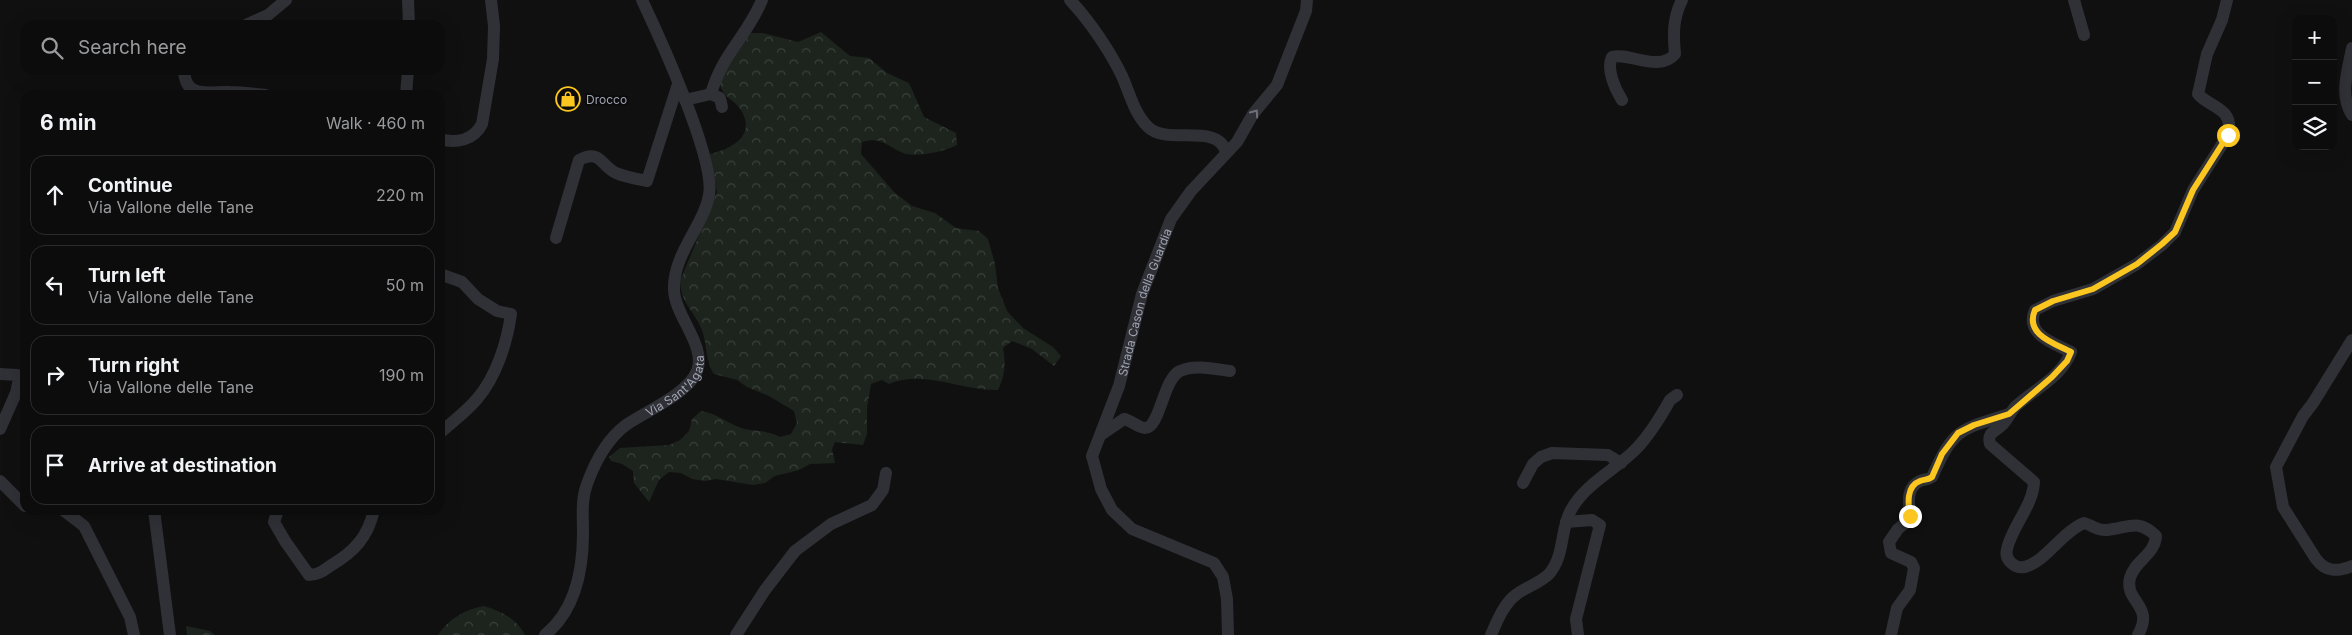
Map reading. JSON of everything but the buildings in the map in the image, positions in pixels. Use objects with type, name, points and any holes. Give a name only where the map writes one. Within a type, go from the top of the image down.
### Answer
[{"type":"street","points":[[257,20],[268,15],[286,0]]},
{"type":"street","points":[[408,0],[409,20]]},
{"type":"street","points":[[445,140],[460,141],[473,136],[482,124],[493,59],[494,26],[490,0]]},
{"type":"street","name":"Via Sant'Agata","points":[[545,635],[566,613],[577,582],[582,562],[583,500],[591,473],[602,452],[625,426],[678,392],[692,379],[697,371],[698,356],[691,334],[677,308],[674,289],[677,268],[708,201],[710,186],[700,144],[685,100],[642,0]]},
{"type":"street","points":[[711,94],[716,74],[730,49],[758,10],[762,0]]},
{"type":"street","points":[[1070,0],[1080,10],[1108,52],[1137,113],[1149,128],[1173,136],[1203,135],[1221,142],[1225,146],[1226,152]]},
{"type":"street","name":"Strada Cason della Guardia","points":[[1228,635],[1227,598],[1223,576],[1214,563],[1132,529],[1112,510],[1101,489],[1092,456],[1119,386],[1140,299],[1171,219],[1191,191],[1237,142],[1254,114],[1277,85],[1306,11],[1307,0]]},
{"type":"street","points":[[1622,100],[1612,74],[1610,61],[1612,57],[1627,57],[1637,61],[1648,62],[1672,58],[1675,54],[1674,19],[1682,0]]},
{"type":"street","points":[[2074,0],[2084,35]]},
{"type":"street","points":[[2138,635],[2144,622],[2144,616],[2130,590],[2129,580],[2132,572],[2156,543],[2156,536],[2148,529],[2138,525],[2099,530],[2084,523],[2071,530],[2028,566],[2016,566],[2008,559],[2007,548],[2031,496],[2034,482],[1990,444],[1991,433],[2002,425],[2009,414],[2052,377],[2067,361],[2071,352],[2046,341],[2038,332],[2032,319],[2035,310],[2053,301],[2093,289],[2137,264],[2162,244],[2175,232],[2193,190],[2228,135],[2230,128],[2223,112],[2198,94],[2207,54],[2222,20],[2227,0]]},
{"type":"street","points":[[2352,48],[2344,94],[2345,102],[2352,115]]},
{"type":"street","points":[[184,75],[189,87],[195,90]]},
{"type":"street","points":[[406,90],[408,75]]},
{"type":"street","points":[[556,238],[579,160],[587,156],[596,157],[615,173],[647,181],[678,84]]},
{"type":"street","points":[[685,100],[711,94],[720,98],[722,107]]},
{"type":"street","points":[[445,276],[462,282],[478,299],[497,311],[511,314],[508,339],[490,378],[478,397],[445,428]]},
{"type":"street","points":[[2352,340],[2313,404],[2302,416],[2294,436],[2280,458],[2276,470],[2283,507],[2316,559],[2322,566],[2331,570],[2341,570],[2352,566]]},
{"type":"street","points":[[1102,434],[1124,419],[1144,428],[1148,427],[1157,416],[1171,377],[1180,370],[1212,368],[1230,371]]},
{"type":"street","points":[[0,374],[17,375],[19,379],[16,393],[0,428]]},
{"type":"street","points":[[1491,635],[1508,602],[1517,594],[1537,584],[1549,574],[1556,564],[1566,522],[1580,497],[1636,450],[1670,400],[1678,395]]},
{"type":"street","points":[[1891,635],[1897,608],[1910,590],[1914,568],[1911,562],[1891,553],[1889,542],[1892,536],[1910,520],[1908,504],[1912,488],[1919,481],[1932,477],[1942,454],[1958,433],[1974,425],[2009,414]]},
{"type":"street","points":[[1523,483],[1533,464],[1541,457],[1552,453],[1608,455],[1621,463]]},
{"type":"street","points":[[736,635],[765,590],[795,551],[831,524],[872,505],[883,490],[886,472]]},
{"type":"street","points":[[0,481],[20,501]]},
{"type":"street","points":[[70,515],[84,526],[130,617],[134,635]]},
{"type":"street","points":[[155,515],[170,635]]},
{"type":"street","points":[[276,515],[274,522],[285,541],[309,574],[316,575],[350,555],[370,528],[373,515]]},
{"type":"street","points":[[1566,522],[1592,520],[1600,525],[1576,619],[1578,635]]},
{"type":"green space","points":[[821,32],[850,56],[869,58],[887,73],[909,83],[924,117],[956,133],[957,145],[932,153],[906,154],[875,140],[862,142],[861,154],[894,192],[912,206],[935,213],[956,228],[979,231],[988,239],[995,264],[998,288],[1007,311],[1023,328],[1053,347],[1061,356],[1054,366],[1032,349],[1012,341],[1003,348],[1004,369],[998,390],[929,380],[902,380],[889,384],[882,380],[871,384],[867,408],[867,434],[863,445],[835,442],[832,449],[835,463],[810,464],[799,470],[775,476],[765,483],[753,485],[716,479],[705,481],[692,479],[681,473],[669,472],[659,480],[649,502],[634,483],[633,471],[622,464],[611,461],[609,457],[620,448],[669,445],[680,440],[689,431],[692,419],[701,411],[712,414],[739,427],[767,432],[780,437],[791,434],[797,423],[794,411],[769,396],[747,387],[737,380],[714,374],[709,362],[701,328],[685,301],[680,281],[717,192],[710,154],[733,145],[739,140],[746,128],[741,110],[721,88],[720,77],[725,63],[751,33],[763,33],[798,42]]},
{"type":"green space","points":[[484,606],[508,616],[518,624],[525,635],[438,635],[447,624],[458,616]]},
{"type":"green space","points":[[186,626],[210,631],[215,635],[187,635]]},
{"type":"place","name":"Drocco","points":[[568,99]]},
{"type":"route","points":[[1910,516],[1908,504],[1912,488],[1919,481],[1932,477],[1942,454],[1958,433],[1974,425],[2009,414],[2016,406],[2034,394],[2070,357],[2071,352],[2046,341],[2038,332],[2032,319],[2035,310],[2053,301],[2072,297],[2093,289],[2137,264],[2162,244],[2175,232],[2193,190],[2228,135]]}]
